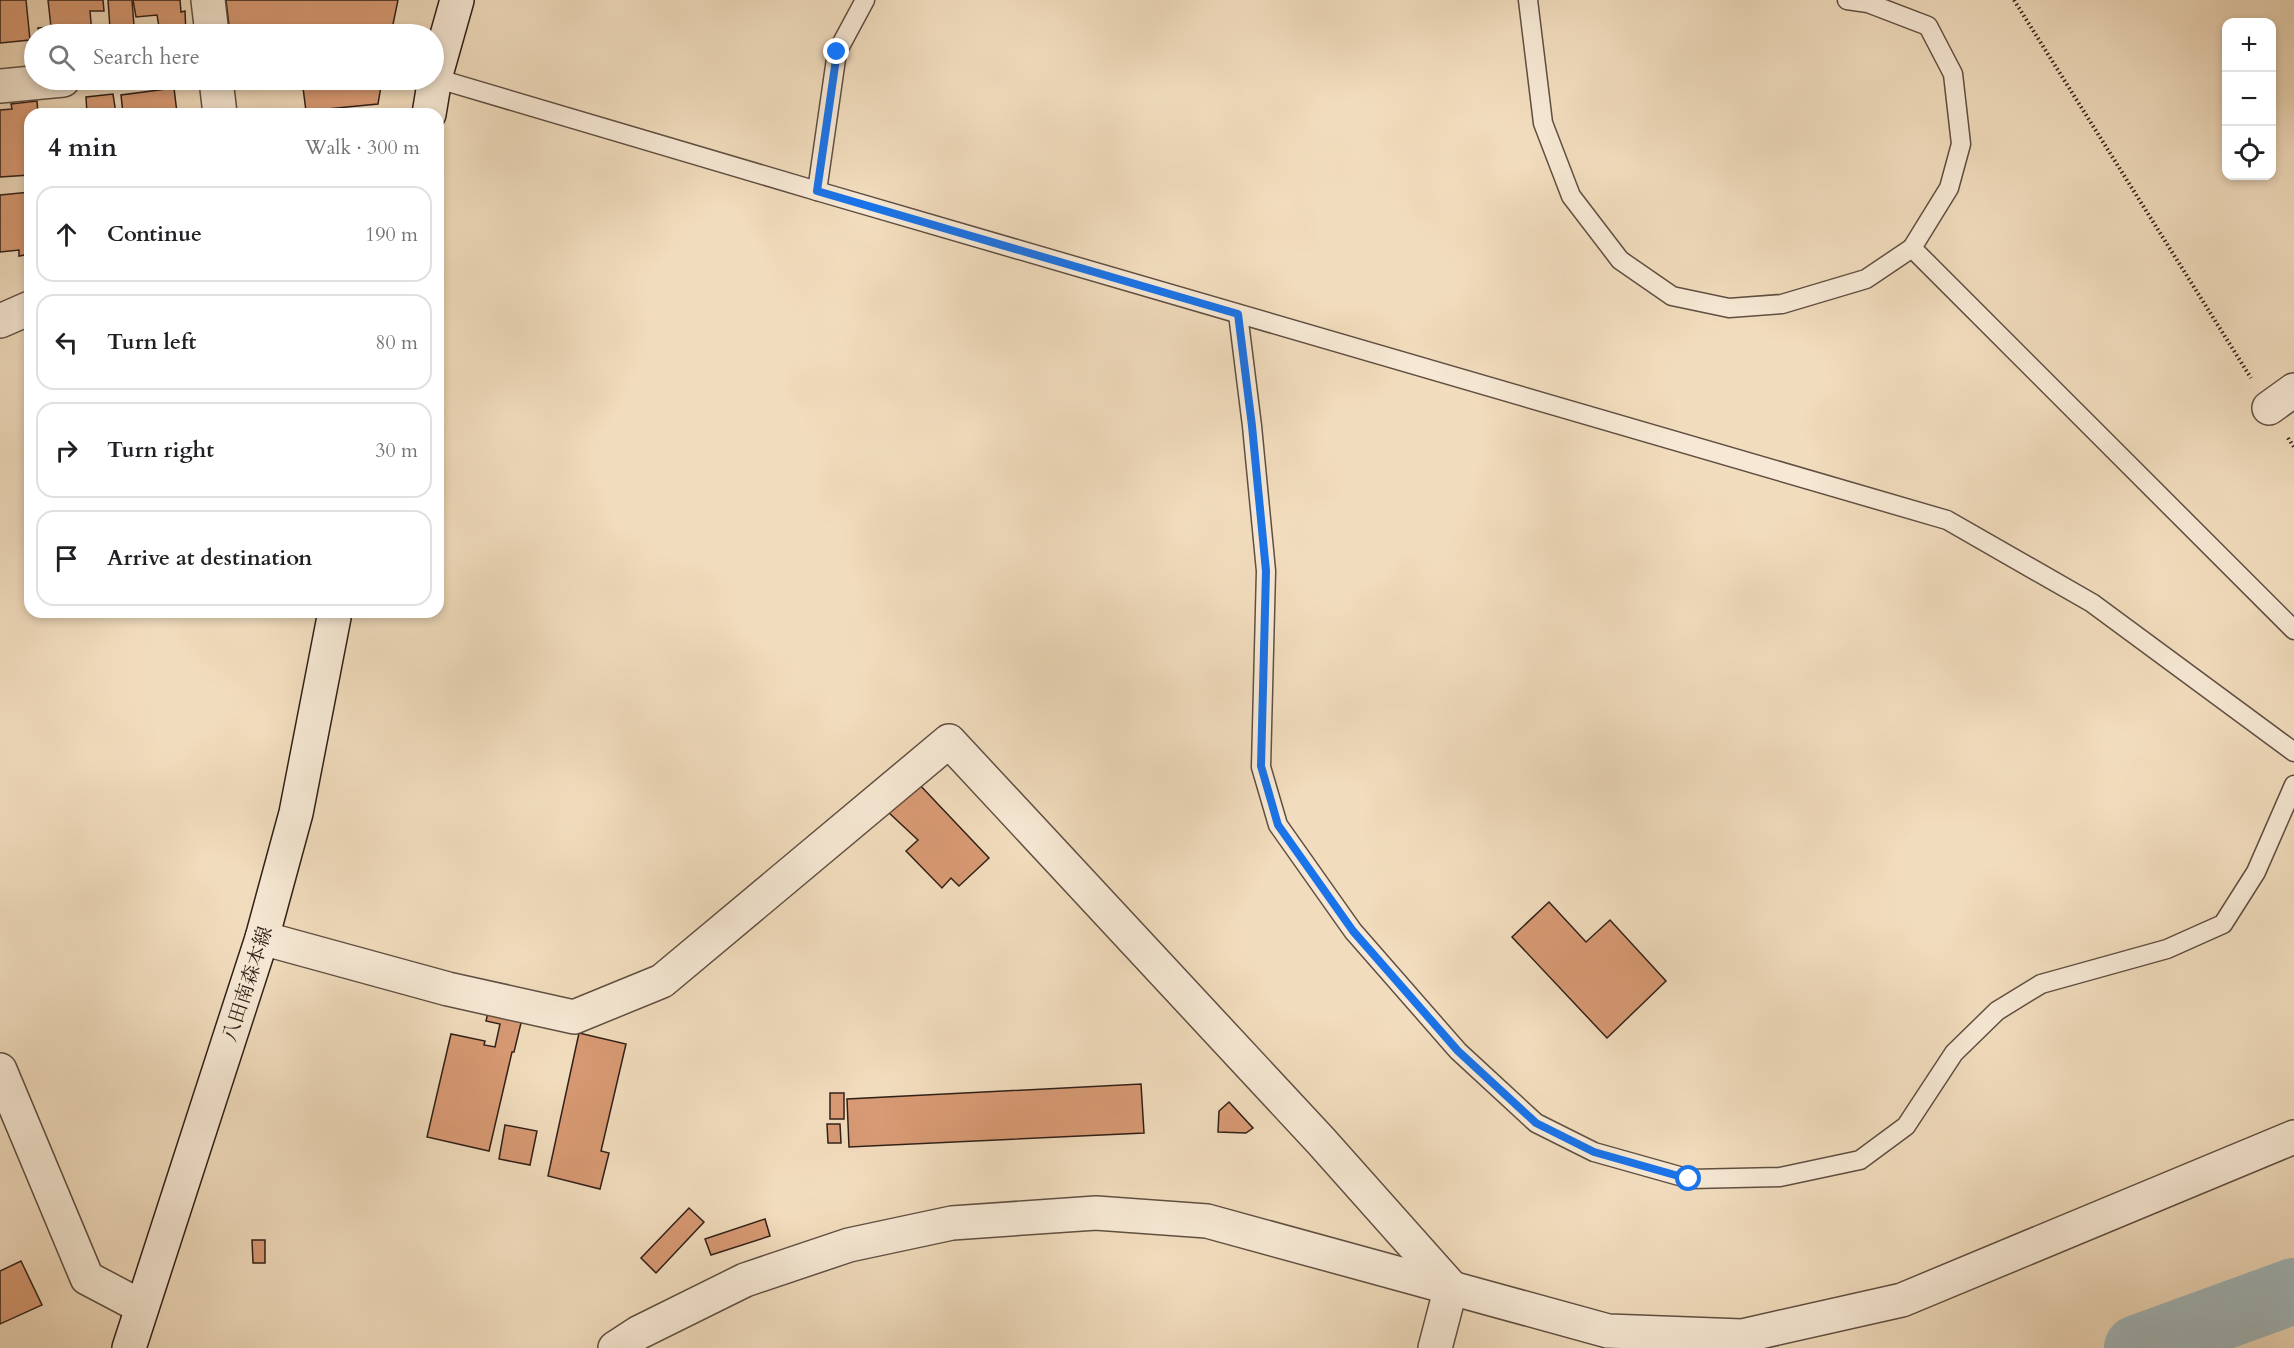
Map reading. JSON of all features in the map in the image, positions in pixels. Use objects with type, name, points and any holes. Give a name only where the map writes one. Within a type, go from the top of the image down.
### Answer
[{"type":"street","points":[[208,0],[211,24]]},
{"type":"street","points":[[444,46],[457,0]]},
{"type":"street","points":[[0,86],[24,84]]},
{"type":"street","points":[[217,90],[219,108]]},
{"type":"street","points":[[430,108],[433,90]]},
{"type":"street","points":[[0,321],[24,311]]},
{"type":"street","name":"八田南森本線","points":[[129,1348],[262,938],[296,813],[334,618]]},
{"type":"street","points":[[262,938],[447,989],[574,1017],[662,981],[949,741],[1321,1141],[1448,1297]]},
{"type":"street","points":[[0,1070],[87,1278],[142,1307]]},
{"type":"street","points":[[615,1348],[638,1332],[745,1280],[849,1245],[952,1222],[1096,1213],[1207,1221],[1448,1297],[1608,1331],[1742,1336],[1902,1300],[2294,1137]]},
{"type":"street","points":[[1435,1348],[1448,1297]]},
{"type":"lane","points":[[817,191],[837,52],[865,0]]},
{"type":"lane","points":[[1528,0],[1543,123],[1571,196],[1620,260],[1672,296],[1729,308],[1782,304],[1866,279],[1912,248],[1949,188],[1960,144],[1953,74],[1928,26],[1868,3],[1846,0]]},
{"type":"lane","points":[[444,81],[1947,520],[2092,603],[2294,752]]},
{"type":"lane","points":[[1912,248],[2294,630]]},
{"type":"lane","points":[[1238,314],[1266,571],[1261,766],[1278,825],[1353,931],[1458,1051],[1536,1123],[1594,1152],[1689,1179],[1780,1177],[1860,1160],[1906,1126],[1954,1053],[1997,1011],[2041,984],[2167,949],[2223,924],[2256,872],[2294,785]]},
{"type":"path","points":[[2014,0],[2281,399],[2294,447]]},
{"type":"building","points":[[0,0],[26,0],[28,24],[24,24],[24,41],[0,43]]},
{"type":"building","points":[[48,0],[103,0],[104,11],[90,11],[91,24],[51,24]]},
{"type":"building","points":[[108,0],[132,0],[134,24],[110,24]]},
{"type":"building","points":[[133,0],[180,0],[181,12],[185,11],[186,24],[158,24],[157,15],[136,17]]},
{"type":"building","points":[[226,0],[398,0],[393,24],[229,24]]},
{"type":"building","points":[[174,90],[176,108],[122,108],[121,95]]},
{"type":"building","points":[[303,90],[380,90],[378,104],[306,108]]},
{"type":"building","points":[[113,94],[115,108],[87,108],[86,97]]},
{"type":"building","points":[[37,101],[38,108],[24,108],[24,175],[0,177],[0,110],[12,109],[11,104]]},
{"type":"building","points":[[24,193],[24,255],[19,256],[19,250],[0,252],[0,195]]},
{"type":"building","points":[[917,782],[989,858],[959,886],[951,878],[942,888],[906,851],[918,840],[887,811]]},
{"type":"building","points":[[1549,902],[1586,942],[1610,920],[1666,981],[1607,1038],[1512,937]]},
{"type":"building","points":[[494,987],[528,994],[489,1151],[427,1137],[451,1034],[485,1041],[484,1045],[495,1047],[500,1024],[486,1021]]},
{"type":"building","points":[[579,1033],[626,1044],[601,1151],[609,1153],[600,1189],[548,1176]]},
{"type":"building","points":[[1141,1084],[1144,1133],[849,1147],[847,1099]]},
{"type":"building","points":[[830,1093],[844,1093],[844,1119],[830,1119]]},
{"type":"building","points":[[1229,1102],[1253,1128],[1246,1133],[1218,1132],[1219,1111]]},
{"type":"building","points":[[827,1124],[840,1124],[841,1143],[828,1143]]},
{"type":"building","points":[[505,1125],[537,1131],[530,1165],[499,1159]]},
{"type":"building","points":[[689,1208],[704,1222],[656,1273],[641,1258]]},
{"type":"building","points":[[765,1219],[770,1236],[711,1255],[705,1239]]},
{"type":"building","points":[[252,1240],[265,1240],[265,1263],[253,1263]]},
{"type":"building","points":[[21,1261],[42,1305],[0,1324],[0,1271]]},
{"type":"waterway","points":[[2137,1348],[2294,1291]]},
{"type":"route","points":[[837,52],[817,191],[1238,314],[1266,571],[1261,766],[1278,825],[1353,931],[1458,1051],[1536,1123],[1594,1152],[1689,1179]]}]
